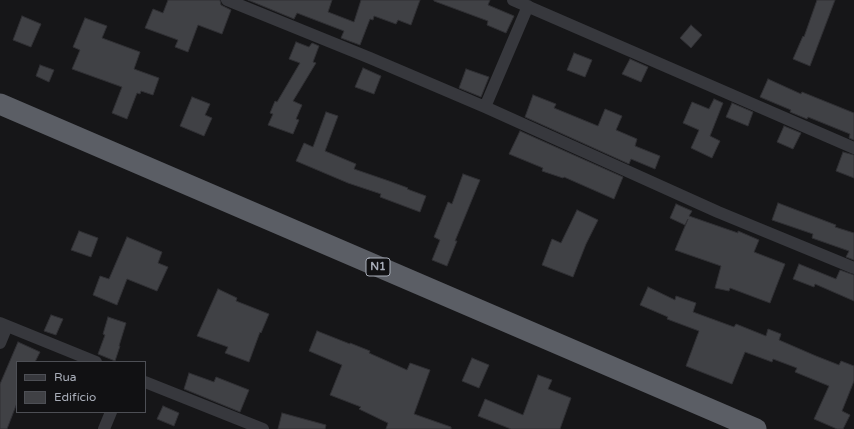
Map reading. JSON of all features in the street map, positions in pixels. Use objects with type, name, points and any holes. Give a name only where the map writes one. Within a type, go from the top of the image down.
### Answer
[{"type":"highway","name":"N1","points":[[0,104],[756,429]]},
{"type":"street","points":[[227,0],[370,58],[485,107],[718,212],[854,268]]},
{"type":"street","points":[[513,0],[854,148]]},
{"type":"street","points":[[485,107],[528,6]]},
{"type":"street","points":[[0,343],[3,324],[94,361]]},
{"type":"street","points":[[146,382],[256,428]]},
{"type":"street","points":[[104,429],[110,413]]},
{"type":"building","points":[[168,0],[220,0],[221,5],[231,10],[222,34],[198,25],[188,52],[175,47],[178,40],[145,28],[153,9],[163,13]]},
{"type":"building","points":[[248,0],[332,0],[328,12],[354,22],[361,0],[420,0],[411,25],[398,20],[396,24],[374,16],[373,20],[370,19],[360,45],[341,38],[344,31],[297,13],[294,19]]},
{"type":"building","points":[[434,0],[490,0],[488,5],[514,16],[506,33],[487,25],[488,21]]},
{"type":"building","points":[[817,0],[835,0],[810,66],[793,59],[803,36],[804,37]]},
{"type":"building","points":[[22,16],[41,24],[31,47],[13,40]]},
{"type":"building","points":[[85,18],[107,26],[102,38],[140,52],[134,69],[159,78],[153,95],[141,91],[140,94],[137,93],[127,119],[112,113],[122,87],[72,69],[80,50],[73,47]]},
{"type":"building","points":[[691,25],[702,35],[691,48],[680,38]]},
{"type":"building","points":[[296,42],[309,47],[312,43],[319,46],[313,62],[316,63],[293,101],[302,105],[296,119],[299,120],[293,134],[268,125],[273,114],[270,113],[275,101],[277,102],[300,63],[289,59]]},
{"type":"building","points":[[574,53],[592,60],[585,77],[567,70]]},
{"type":"building","points":[[630,59],[648,67],[641,82],[622,74]]},
{"type":"building","points":[[40,65],[54,70],[49,82],[36,76]]},
{"type":"building","points":[[363,68],[381,76],[374,94],[355,87]]},
{"type":"building","points":[[466,69],[489,77],[481,97],[459,88]]},
{"type":"building","points":[[768,79],[801,94],[802,92],[854,113],[854,140],[849,138],[850,134],[808,117],[807,119],[790,112],[791,110],[760,97]]},
{"type":"building","points":[[533,95],[556,104],[554,108],[598,126],[605,109],[622,116],[616,130],[637,139],[635,146],[660,156],[655,169],[631,159],[629,164],[525,117]]},
{"type":"building","points":[[192,97],[210,104],[205,115],[212,118],[204,136],[180,126]]},
{"type":"building","points":[[714,99],[723,103],[710,136],[720,141],[712,158],[691,148],[699,130],[683,123],[692,102],[709,109]]},
{"type":"building","points":[[732,103],[753,112],[748,126],[726,117]]},
{"type":"building","points":[[326,112],[338,116],[325,151],[356,164],[354,169],[426,196],[420,212],[380,197],[381,194],[348,183],[296,161],[304,143],[313,147]]},
{"type":"building","points":[[784,126],[801,133],[793,149],[777,142]]},
{"type":"building","points":[[520,131],[623,177],[614,199],[564,177],[563,178],[542,171],[543,168],[509,154]]},
{"type":"building","points":[[843,152],[854,155],[854,178],[836,171]]},
{"type":"building","points":[[463,174],[480,180],[455,241],[457,241],[447,266],[432,260],[440,240],[434,237],[448,202],[452,204]]},
{"type":"building","points":[[778,203],[836,225],[835,227],[854,233],[854,260],[846,257],[849,251],[812,238],[813,234],[772,220]]},
{"type":"building","points":[[676,204],[692,211],[689,216],[738,233],[738,231],[759,240],[754,252],[785,264],[770,303],[730,288],[729,291],[715,288],[721,266],[675,250],[688,219],[685,225],[670,218]]},
{"type":"building","points":[[577,210],[598,220],[586,244],[573,277],[542,265],[552,239],[561,243]]},
{"type":"building","points":[[79,231],[98,238],[91,257],[71,250]]},
{"type":"building","points":[[127,237],[162,252],[158,263],[168,267],[157,291],[127,279],[117,305],[93,295],[100,276],[109,279]]},
{"type":"building","points":[[799,264],[836,279],[840,270],[854,275],[854,301],[815,284],[814,287],[793,279]]},
{"type":"building","points":[[648,287],[675,300],[676,296],[696,303],[693,312],[734,327],[736,324],[766,336],[768,329],[781,334],[779,340],[816,356],[839,365],[841,361],[854,366],[854,381],[842,411],[850,415],[843,429],[837,429],[814,419],[829,386],[795,372],[797,368],[773,359],[772,362],[745,352],[732,384],[686,366],[699,331],[667,319],[668,317],[640,305]]},
{"type":"building","points":[[218,289],[237,298],[236,301],[269,314],[261,333],[260,332],[249,362],[225,353],[228,347],[197,336]]},
{"type":"building","points":[[51,315],[63,319],[56,335],[44,331]]},
{"type":"building","points":[[108,317],[126,323],[115,361],[98,354],[105,335],[103,334]]},
{"type":"building","points":[[317,331],[370,351],[369,353],[407,370],[410,363],[430,370],[414,414],[451,427],[451,429],[386,429],[388,423],[359,409],[361,407],[330,395],[342,365],[309,351]]},
{"type":"building","points":[[18,342],[40,352],[36,361],[16,361],[16,406],[7,429],[0,429],[0,384]]},
{"type":"building","points":[[472,358],[489,365],[479,388],[462,381]]},
{"type":"building","points":[[189,373],[214,382],[216,377],[249,390],[240,412],[184,389]]},
{"type":"building","points":[[538,375],[552,380],[548,389],[571,398],[560,429],[511,429],[478,416],[485,399],[523,415]]},
{"type":"building","points":[[163,406],[179,413],[174,426],[157,419]]},
{"type":"building","points":[[282,413],[326,425],[325,429],[278,429]]}]
